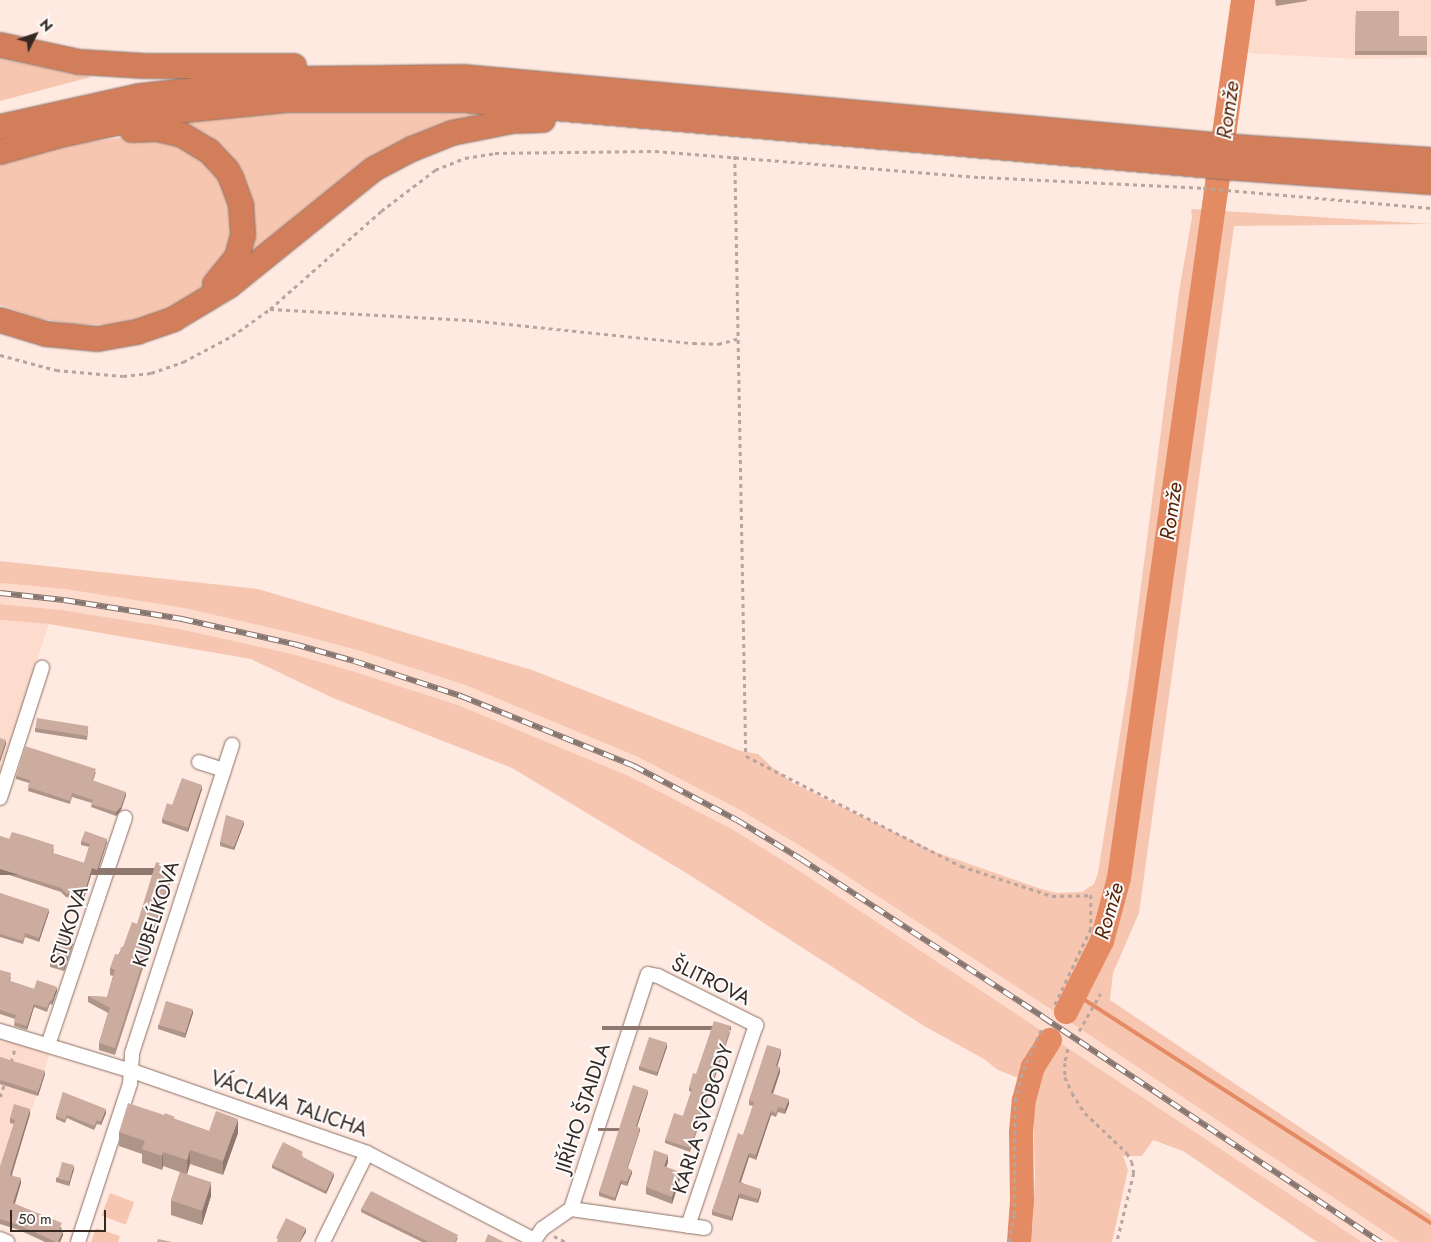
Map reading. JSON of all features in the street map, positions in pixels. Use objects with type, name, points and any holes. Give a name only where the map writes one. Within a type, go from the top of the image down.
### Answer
[{"type":"highway","points":[[0,45],[79,62],[126,65],[309,66],[463,77],[1206,166]]},
{"type":"highway","points":[[0,127],[140,96],[293,79],[463,77]]},
{"type":"highway","points":[[0,152],[60,135],[175,111],[285,100],[463,100],[1206,166],[1431,182]]},
{"type":"highway","points":[[0,320],[46,334],[98,339],[137,332],[174,319],[229,286],[374,169],[412,148],[452,133],[512,121],[651,117]]},
{"type":"highway","points":[[60,135],[157,129],[182,135],[197,143],[227,170],[241,205],[243,220],[241,245],[232,265],[220,280],[174,319]]},
{"type":"highway","points":[[1234,168],[1431,160]]},
{"type":"street","points":[[0,798],[42,668]]},
{"type":"street","name":"KUBELÍKOVA","points":[[78,1242],[130,1084],[132,1053],[232,745]]},
{"type":"street","points":[[199,762],[224,770]]},
{"type":"street","name":"STUKOVA","points":[[48,1045],[126,818]]},
{"type":"street","name":"ŠLITROVA","points":[[648,974],[658,976],[756,1025]]},
{"type":"street","name":"JIŘÍHO ŠTAIDLA","points":[[571,1209],[648,974]]},
{"type":"street","name":"KARLA SVOBODY","points":[[688,1226],[756,1025]]},
{"type":"street","name":"VÁCLAVA TALICHA","points":[[0,1031],[132,1071],[367,1153],[534,1241]]},
{"type":"street","points":[[323,1242],[367,1153]]},
{"type":"street","points":[[534,1241],[542,1229],[571,1209]]},
{"type":"street","name":"KARLA SVOBODY","points":[[571,1209],[705,1228]]},
{"type":"street","points":[[0,1239],[7,1242]]},
{"type":"path","points":[[0,355],[30,365],[88,375],[123,376],[151,373],[197,356],[270,310],[408,189],[435,170],[465,158],[495,153],[566,150],[655,151],[981,177],[1206,166],[1234,168],[1431,208]]},
{"type":"path","points":[[735,156],[746,756],[961,866],[1052,896],[1092,895],[1091,929],[1054,1007]]},
{"type":"path","points":[[270,310],[469,320],[693,344],[718,344],[737,339]]},
{"type":"path","points":[[1079,1031],[1100,994]]},
{"type":"path","points":[[1009,1242],[1014,1215],[1015,1101],[1023,1070],[1042,1028]]},
{"type":"path","points":[[10,1066],[18,1037]]},
{"type":"path","points":[[1068,1049],[1064,1062],[1066,1077],[1072,1094],[1085,1113],[1127,1153],[1132,1162],[1134,1174],[1117,1242]]},
{"type":"path","points":[[0,1095],[7,1075]]},
{"type":"shaded area","points":[[1256,0],[1431,0],[1431,58],[1355,59],[1245,53]]},
{"type":"shaded area","points":[[0,59],[91,77],[0,101]]},
{"type":"shaded area","points":[[396,108],[485,113],[459,120],[246,261],[243,184],[168,122],[258,112]]},
{"type":"shaded area","points":[[135,136],[186,147],[217,173],[232,212],[234,230],[221,270],[199,290],[177,305],[153,316],[117,325],[74,324],[42,319],[0,305],[0,163],[67,145]]},
{"type":"shaded area","points":[[1191,209],[1431,224],[1234,226],[1139,913],[1113,973],[1110,1000],[1431,1215],[1431,1242],[1400,1242],[1049,1008],[807,850],[742,811],[638,757],[465,685],[357,650],[184,608],[65,589],[0,583],[0,561],[258,589],[532,670],[741,751],[758,754],[793,783],[935,852],[1041,889],[1057,893],[1082,892],[1094,884],[1098,873],[1129,678],[1179,292],[1192,217]]},
{"type":"shaded area","points":[[0,583],[65,589],[184,608],[357,650],[465,685],[638,757],[742,811],[807,850],[1049,1008],[1400,1242],[1362,1242],[795,868],[732,829],[629,776],[458,705],[292,654],[180,629],[62,610],[0,604]]},
{"type":"shaded area","points":[[0,604],[62,610],[180,629],[292,654],[458,705],[629,776],[732,829],[795,868],[1362,1242],[1317,1242],[1183,1151],[1153,1140],[1142,1156],[1123,1156],[1128,1170],[1112,1242],[1029,1242],[1033,1223],[1035,1175],[1033,1109],[1039,1086],[998,1070],[984,1059],[924,1026],[688,874],[512,768],[333,698],[251,659],[49,624],[0,620]]},
{"type":"shaded area","points":[[0,620],[49,624],[0,773]]},
{"type":"shaded area","points":[[0,1037],[50,1053],[0,1208]]},
{"type":"shaded area","points":[[110,1193],[134,1202],[126,1225],[101,1215]]},
{"type":"shaded area","points":[[96,1228],[120,1236],[118,1242],[91,1242]]},
{"type":"building","points":[[1356,11],[1399,11],[1399,36],[1427,36],[1427,51],[1355,51]]},
{"type":"building","points":[[37,718],[88,726],[87,736],[35,728]]},
{"type":"building","points":[[0,738],[6,740],[0,758]]},
{"type":"building","points":[[25,746],[96,769],[92,780],[126,792],[121,807],[116,812],[91,804],[93,800],[72,793],[70,801],[28,787],[30,780],[16,776]]},
{"type":"building","points":[[182,778],[202,785],[188,828],[162,819],[167,803],[172,805]]},
{"type":"building","points":[[226,815],[244,821],[234,847],[220,842]]},
{"type":"building","points":[[85,831],[107,839],[97,870],[92,868],[83,897],[66,893],[61,888],[0,869],[0,836],[9,839],[12,832],[54,845],[52,853],[84,863],[90,844],[81,841]]},
{"type":"building","points":[[156,862],[173,868],[115,1048],[99,1043],[110,1008],[88,996],[107,997],[115,970],[110,968],[115,954],[119,955],[132,922],[137,924]]},
{"type":"building","points":[[0,893],[49,909],[39,938],[25,933],[23,941],[0,934]]},
{"type":"building","points":[[59,936],[73,941],[64,967],[49,962]]},
{"type":"building","points":[[0,970],[11,973],[9,981],[34,989],[37,980],[57,987],[52,1001],[50,1000],[47,1008],[34,1004],[27,1026],[14,1022],[16,1015],[0,1010]]},
{"type":"building","points":[[166,1001],[193,1009],[185,1033],[159,1025]]},
{"type":"building","points":[[714,1021],[731,1026],[690,1148],[665,1140],[674,1113],[683,1116],[692,1089],[689,1088],[693,1073],[696,1074]]},
{"type":"building","points":[[649,1037],[667,1043],[657,1072],[639,1066]]},
{"type":"building","points":[[767,1045],[781,1049],[776,1066],[780,1067],[771,1093],[789,1099],[785,1109],[778,1107],[776,1113],[771,1111],[756,1155],[749,1153],[739,1182],[761,1189],[758,1199],[739,1193],[732,1217],[712,1211],[738,1133],[743,1135],[754,1102],[749,1100]]},
{"type":"building","points":[[0,1057],[45,1071],[38,1092],[0,1080]]},
{"type":"building","points":[[633,1085],[648,1090],[636,1126],[640,1128],[627,1168],[632,1170],[627,1182],[621,1180],[615,1198],[599,1192]]},
{"type":"building","points":[[63,1092],[106,1109],[101,1122],[97,1120],[94,1126],[67,1115],[65,1120],[56,1116]]},
{"type":"building","points":[[128,1103],[164,1115],[165,1113],[175,1117],[174,1119],[209,1131],[216,1111],[238,1119],[223,1161],[190,1150],[187,1160],[163,1152],[162,1156],[142,1149],[145,1141],[119,1132]]},
{"type":"building","points":[[14,1104],[30,1109],[10,1175],[21,1178],[13,1203],[62,1223],[59,1229],[63,1231],[58,1242],[0,1219],[0,1167],[15,1120],[10,1118]]},
{"type":"building","points":[[283,1142],[303,1152],[301,1156],[334,1173],[326,1191],[272,1165]]},
{"type":"building","points":[[654,1150],[668,1155],[664,1166],[680,1172],[672,1197],[646,1187]]},
{"type":"building","points":[[62,1162],[74,1165],[70,1181],[58,1178]]},
{"type":"building","points":[[180,1172],[211,1182],[202,1211],[171,1201]]},
{"type":"building","points":[[371,1191],[458,1235],[455,1242],[429,1242],[361,1209]]},
{"type":"building","points":[[286,1218],[306,1228],[299,1242],[277,1242],[278,1239],[276,1238]]},
{"type":"building","points":[[488,1234],[504,1242],[485,1242]]},
{"type":"building","points":[[158,1239],[172,1242],[157,1242]]},
{"type":"waterway","name":"Romže","points":[[1066,1012],[1102,941],[1119,878],[1243,0]]},
{"type":"waterway","points":[[1077,995],[1431,1223]]},
{"type":"waterway","name":"Romže","points":[[1019,1242],[1022,1201],[1021,1132],[1024,1100],[1033,1067],[1050,1040]]},
{"type":"railway","points":[[0,593],[64,600],[182,619],[294,644],[354,661],[461,696],[634,766],[737,820],[801,859],[1043,1017],[1381,1242]]}]
